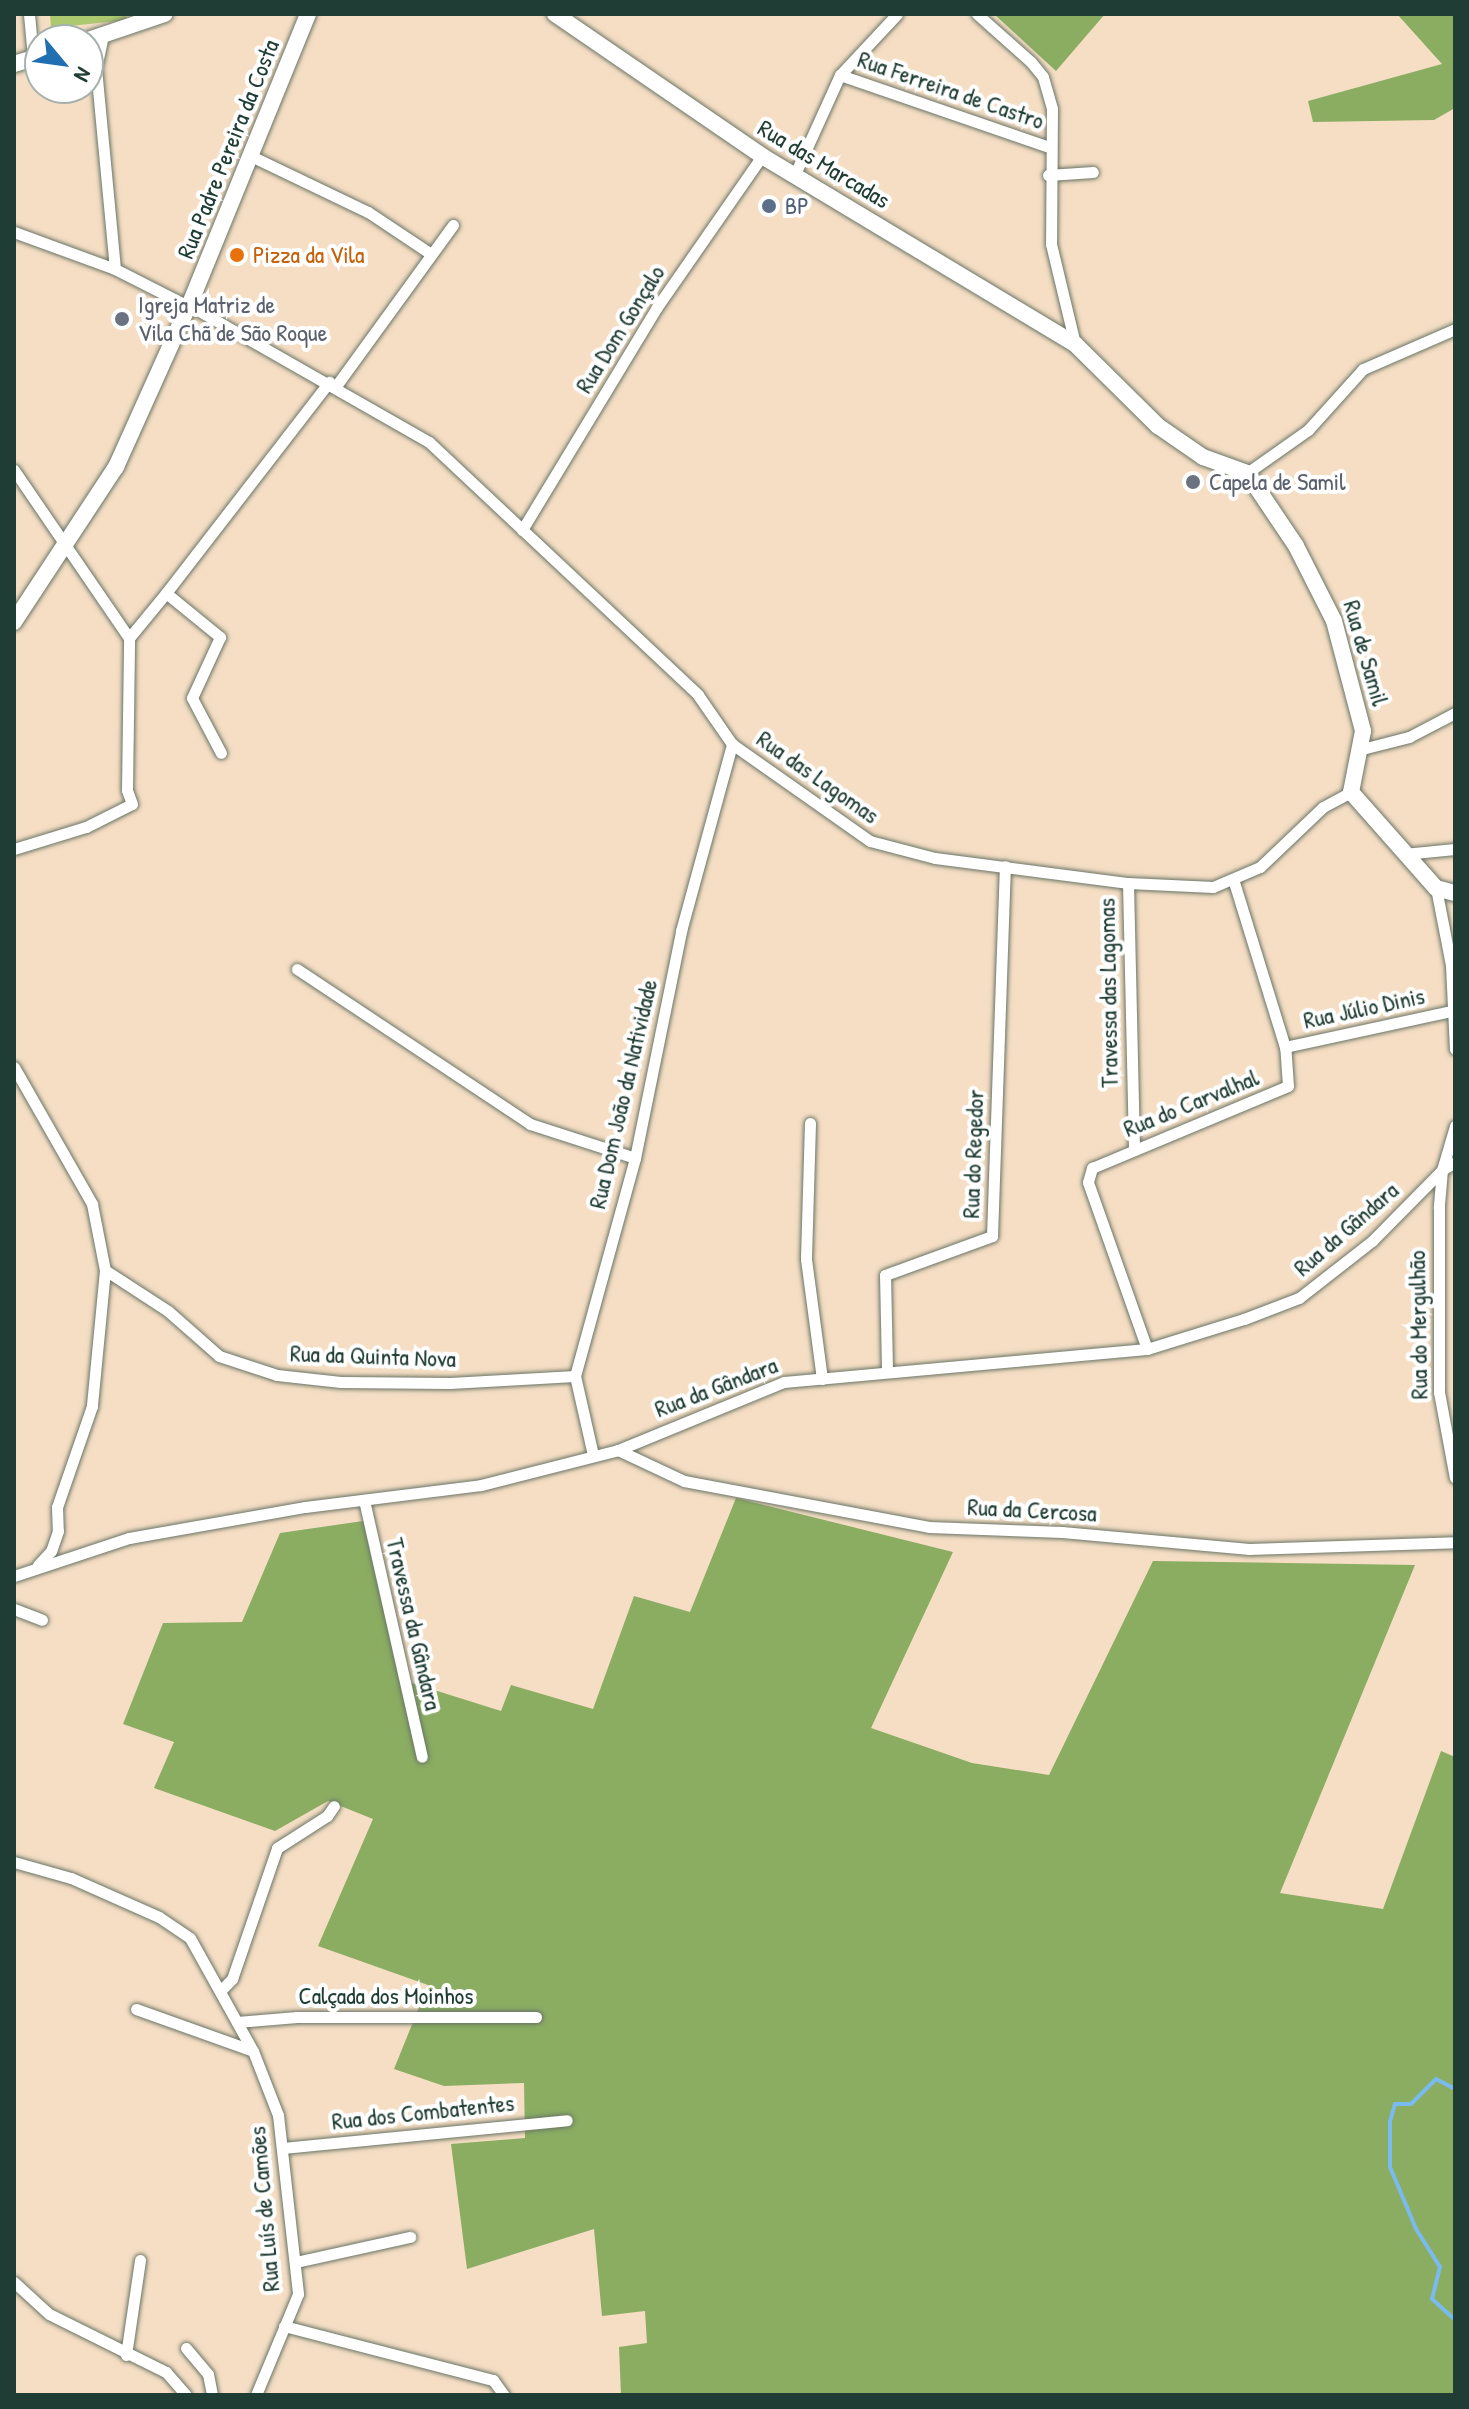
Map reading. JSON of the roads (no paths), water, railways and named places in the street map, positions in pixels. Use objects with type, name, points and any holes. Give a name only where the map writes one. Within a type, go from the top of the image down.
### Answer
[{"type":"street","points":[[104,36],[137,19],[165,14]]},
{"type":"street","name":"Rua Padre Pereira da Costa","points":[[14,622],[116,467],[189,306],[308,14]]},
{"type":"street","name":"Rua das Marcadas","points":[[555,14],[762,156],[1075,344]]},
{"type":"street","points":[[795,174],[840,75],[897,14]]},
{"type":"street","points":[[977,14],[1043,77],[1052,109],[1048,175],[1051,244],[1075,344],[1158,426],[1203,457],[1247,473],[1277,456],[1308,430],[1363,369],[1455,329]]},
{"type":"street","name":"Rua Ferreira de Castro","points":[[840,75],[1049,147]]},
{"type":"street","points":[[99,104],[115,269]]},
{"type":"street","points":[[251,156],[368,212],[431,254]]},
{"type":"street","name":"Rua Dom Gonçalo","points":[[522,530],[657,307],[762,156]]},
{"type":"street","points":[[1048,175],[1093,172]]},
{"type":"street","points":[[129,638],[332,384],[453,225]]},
{"type":"street","name":"Rua das Lagomas","points":[[14,232],[115,269],[189,306],[332,384],[429,442],[698,695],[732,744],[870,841],[935,858],[1128,883],[1213,887],[1234,882],[1260,867],[1323,807],[1351,792]]},
{"type":"street","points":[[14,470],[68,543],[129,638],[127,790],[132,804],[86,827],[14,849]]},
{"type":"street","name":"Rua de Samil","points":[[1247,473],[1323,593],[1356,704],[1362,749],[1351,792]]},
{"type":"street","points":[[166,593],[220,637],[192,698],[221,753]]},
{"type":"street","points":[[1362,749],[1409,737],[1455,713]]},
{"type":"street","name":"Rua Dom João da Natividade","points":[[593,1455],[575,1376],[635,1158],[681,931],[732,744]]},
{"type":"street","points":[[1351,792],[1436,888],[1455,893]]},
{"type":"street","points":[[1404,854],[1455,849]]},
{"type":"street","name":"Rua do Regedor","points":[[887,1369],[885,1275],[992,1236],[1005,866]]},
{"type":"street","name":"Rua do Carvalhal","points":[[1147,1349],[1088,1182],[1092,1168],[1288,1086],[1285,1047],[1234,882]]},
{"type":"street","name":"Travessa das Lagomas","points":[[1128,883],[1134,1150]]},
{"type":"street","points":[[1436,888],[1451,965],[1455,1049]]},
{"type":"street","points":[[297,969],[530,1124],[635,1158]]},
{"type":"street","name":"Rua Júlio Dinis","points":[[1285,1047],[1452,1011]]},
{"type":"street","points":[[14,1067],[92,1204],[105,1270],[92,1406],[57,1507],[58,1531],[51,1551],[38,1565]]},
{"type":"street","points":[[810,1123],[806,1259],[822,1379]]},
{"type":"street","name":"Rua da Gândara","points":[[14,1576],[38,1565],[56,1566],[129,1538],[364,1500],[481,1485],[618,1450],[733,1399],[784,1382],[887,1369],[1068,1359],[1147,1349],[1299,1298],[1372,1241],[1442,1170],[1455,1126]]},
{"type":"street","points":[[1442,1170],[1455,1162]]},
{"type":"street","name":"Rua do Mergulhão","points":[[1442,1170],[1439,1392],[1455,1478]]},
{"type":"street","name":"Rua da Quinta Nova","points":[[105,1270],[168,1311],[219,1356],[277,1375],[341,1382],[450,1383],[575,1376]]},
{"type":"street","name":"Rua da Cercosa","points":[[618,1450],[684,1481],[929,1527],[1062,1532],[1249,1549],[1455,1542]]},
{"type":"street","name":"Travessa da Gândara","points":[[364,1500],[422,1757]]},
{"type":"street","points":[[14,1609],[42,1620]]},
{"type":"street","points":[[221,1990],[232,1979],[277,1848],[327,1816],[334,1806]]},
{"type":"street","name":"Rua Luís de Camões","points":[[14,1862],[71,1878],[159,1917],[190,1938],[253,2051],[278,2115],[298,2294],[256,2395]]},
{"type":"street","points":[[136,2009],[253,2051]]},
{"type":"street","name":"Calçada dos Moinhos","points":[[237,2022],[297,2017],[536,2017]]},
{"type":"street","name":"Rua dos Combatentes","points":[[283,2148],[567,2120]]},
{"type":"street","points":[[296,2262],[410,2237]]},
{"type":"street","points":[[126,2355],[140,2260]]},
{"type":"street","points":[[14,2282],[49,2314],[126,2355],[166,2372],[186,2395]]},
{"type":"street","points":[[284,2326],[493,2380],[504,2395]]},
{"type":"street","points":[[186,2348],[208,2374],[212,2395]]},
{"type":"waterway","points":[[1455,2089],[1436,2079],[1411,2104],[1395,2104],[1390,2121],[1390,2167],[1416,2229],[1440,2267],[1432,2299],[1455,2320]]},
{"type":"place","name":"BP","points":[[769,206]]},
{"type":"place","name":"Pizza da Vila","points":[[237,255]]},
{"type":"place","name":"Igreja Matriz de Vila Chã de São Roque","points":[[122,319]]},
{"type":"place","name":"Capela de Samil","points":[[1193,482]]}]
